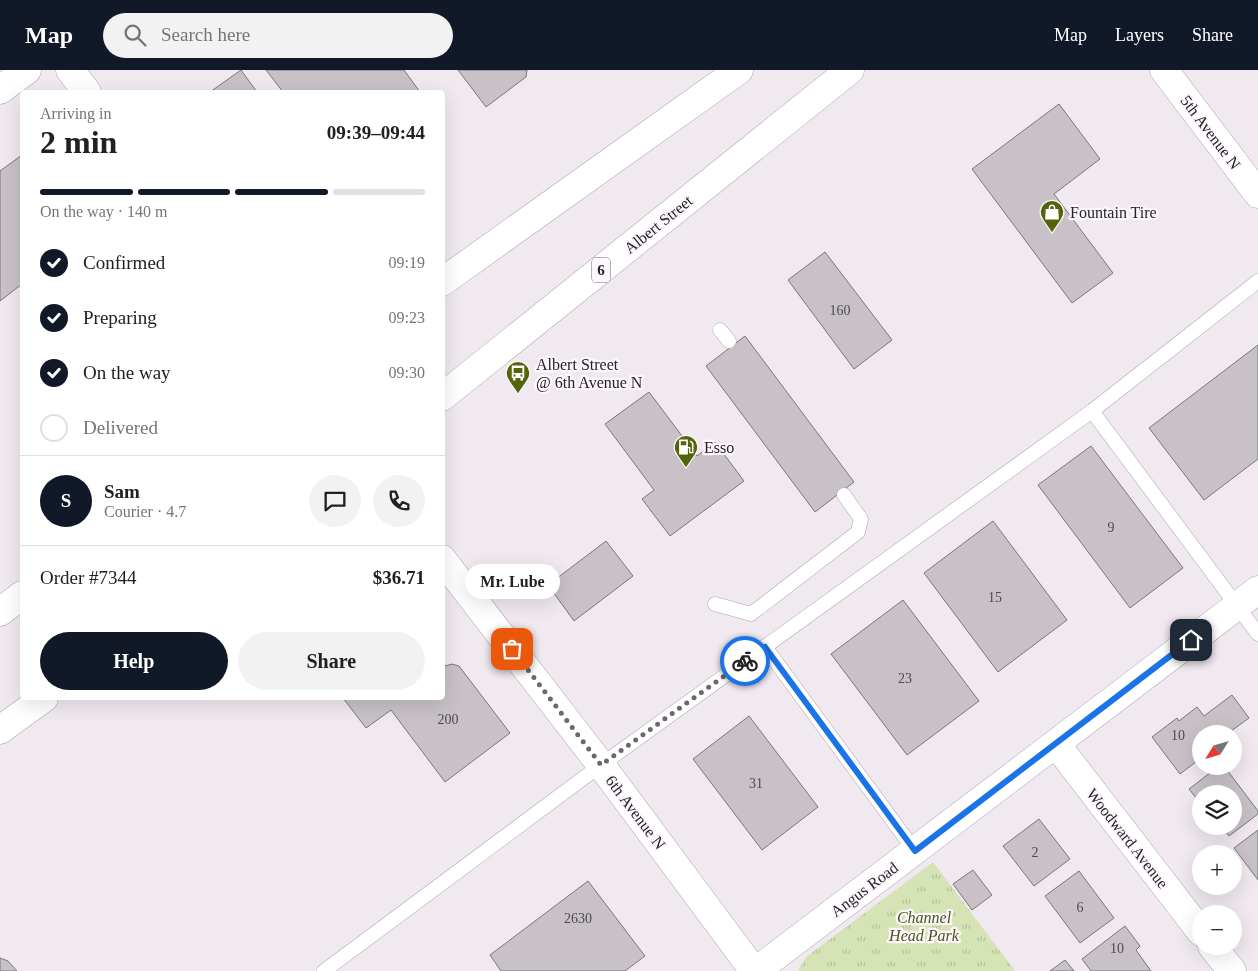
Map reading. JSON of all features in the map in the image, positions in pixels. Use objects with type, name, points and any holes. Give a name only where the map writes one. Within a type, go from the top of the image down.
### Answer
[{"type":"street","points":[[0,90],[27,70]]},
{"type":"street","points":[[70,70],[85,90]]},
{"type":"street","points":[[445,280],[739,70]]},
{"type":"street","name":"Albert Street","points":[[445,395],[850,70]]},
{"type":"street","name":"5th Avenue N","points":[[1164,70],[1258,194]]},
{"type":"street","name":"6th Avenue N","points":[[445,563],[601,765],[755,971]]},
{"type":"street","points":[[0,612],[20,597]]},
{"type":"street","name":"Angus Road","points":[[755,971],[1247,598]]},
{"type":"street","points":[[0,730],[41,700]]},
{"type":"street","name":"Woodward Avenue","points":[[1056,744],[1192,920]]},
{"type":"street","points":[[1219,955],[1232,971]]},
{"type":"lane","points":[[324,971],[601,765],[1092,411],[1258,281]]},
{"type":"lane","points":[[720,330],[729,341]]},
{"type":"lane","points":[[1092,411],[1247,598],[1258,634]]},
{"type":"lane","points":[[715,604],[751,614],[858,532],[861,518],[844,494]]},
{"type":"lane","points":[[765,647],[915,851]]},
{"type":"green space","name":"Channel Head Park","points":[[933,862],[1015,971],[798,971],[806,957]]},
{"type":"building","points":[[241,70],[256,90],[213,90]]},
{"type":"building","points":[[266,70],[404,70],[419,90],[281,90]]},
{"type":"building","points":[[458,70],[527,70],[526,77],[486,107]]},
{"type":"building","name":"Fountain Tire","points":[[1059,104],[1100,159],[1054,194],[1113,273],[1072,303],[972,169]]},
{"type":"building","points":[[20,156],[20,286],[0,301],[0,171]]},
{"type":"building","points":[[825,252],[892,340],[854,369],[788,280]]},
{"type":"building","points":[[745,336],[854,482],[815,512],[706,366]]},
{"type":"building","points":[[1258,345],[1258,459],[1204,500],[1149,428]]},
{"type":"building","name":"Esso","points":[[649,392],[697,456],[715,442],[744,481],[670,536],[642,499],[654,490],[605,424]]},
{"type":"building","points":[[1091,446],[1183,568],[1130,608],[1038,485]]},
{"type":"building","points":[[993,521],[1067,620],[998,672],[924,573]]},
{"type":"building","points":[[606,541],[633,576],[574,621],[548,585]]},
{"type":"building","points":[[903,600],[979,701],[907,755],[831,654]]},
{"type":"building","points":[[452,664],[459,666],[510,733],[445,782],[391,710],[366,728],[345,700],[445,700],[445,666]]},
{"type":"building","points":[[1232,695],[1249,718],[1239,725],[1192,725],[1192,765],[1180,774],[1152,737],[1177,718],[1179,721],[1197,707],[1204,716]]},
{"type":"building","points":[[749,716],[818,807],[762,850],[693,759]]},
{"type":"building","points":[[1207,775],[1231,775],[1238,785],[1194,785]]},
{"type":"building","points":[[1242,790],[1258,811],[1258,814],[1242,826]]},
{"type":"building","points":[[1039,819],[1070,859],[1034,886],[1003,846]]},
{"type":"building","points":[[1258,830],[1258,880],[1242,859],[1242,845],[1238,845]]},
{"type":"building","points":[[973,870],[992,895],[972,910],[953,884]]},
{"type":"building","points":[[1079,871],[1114,918],[1080,943],[1045,896]]},
{"type":"building","points":[[588,881],[645,956],[625,971],[501,971],[490,955]]},
{"type":"building","points":[[1125,926],[1140,946],[1136,950],[1151,971],[1091,971],[1082,959]]},
{"type":"building","points":[[0,958],[8,961],[17,971],[0,971]]},
{"type":"building","points":[[1065,960],[1074,971],[1050,971]]},
{"type":"way so far","points":[[512,649],[601,765],[745,661]]},
{"type":"place","name":"Fountain Tire","points":[[1052,233]]},
{"type":"place","name":"Albert Street @ 6th Avenue N","points":[[518,394]]},
{"type":"place","name":"Esso","points":[[686,468]]},
{"type":"place","name":"Mr. Lube","points":[[512,649]]},
{"type":"route","points":[[745,661],[765,647],[915,851],[1191,640]]}]
